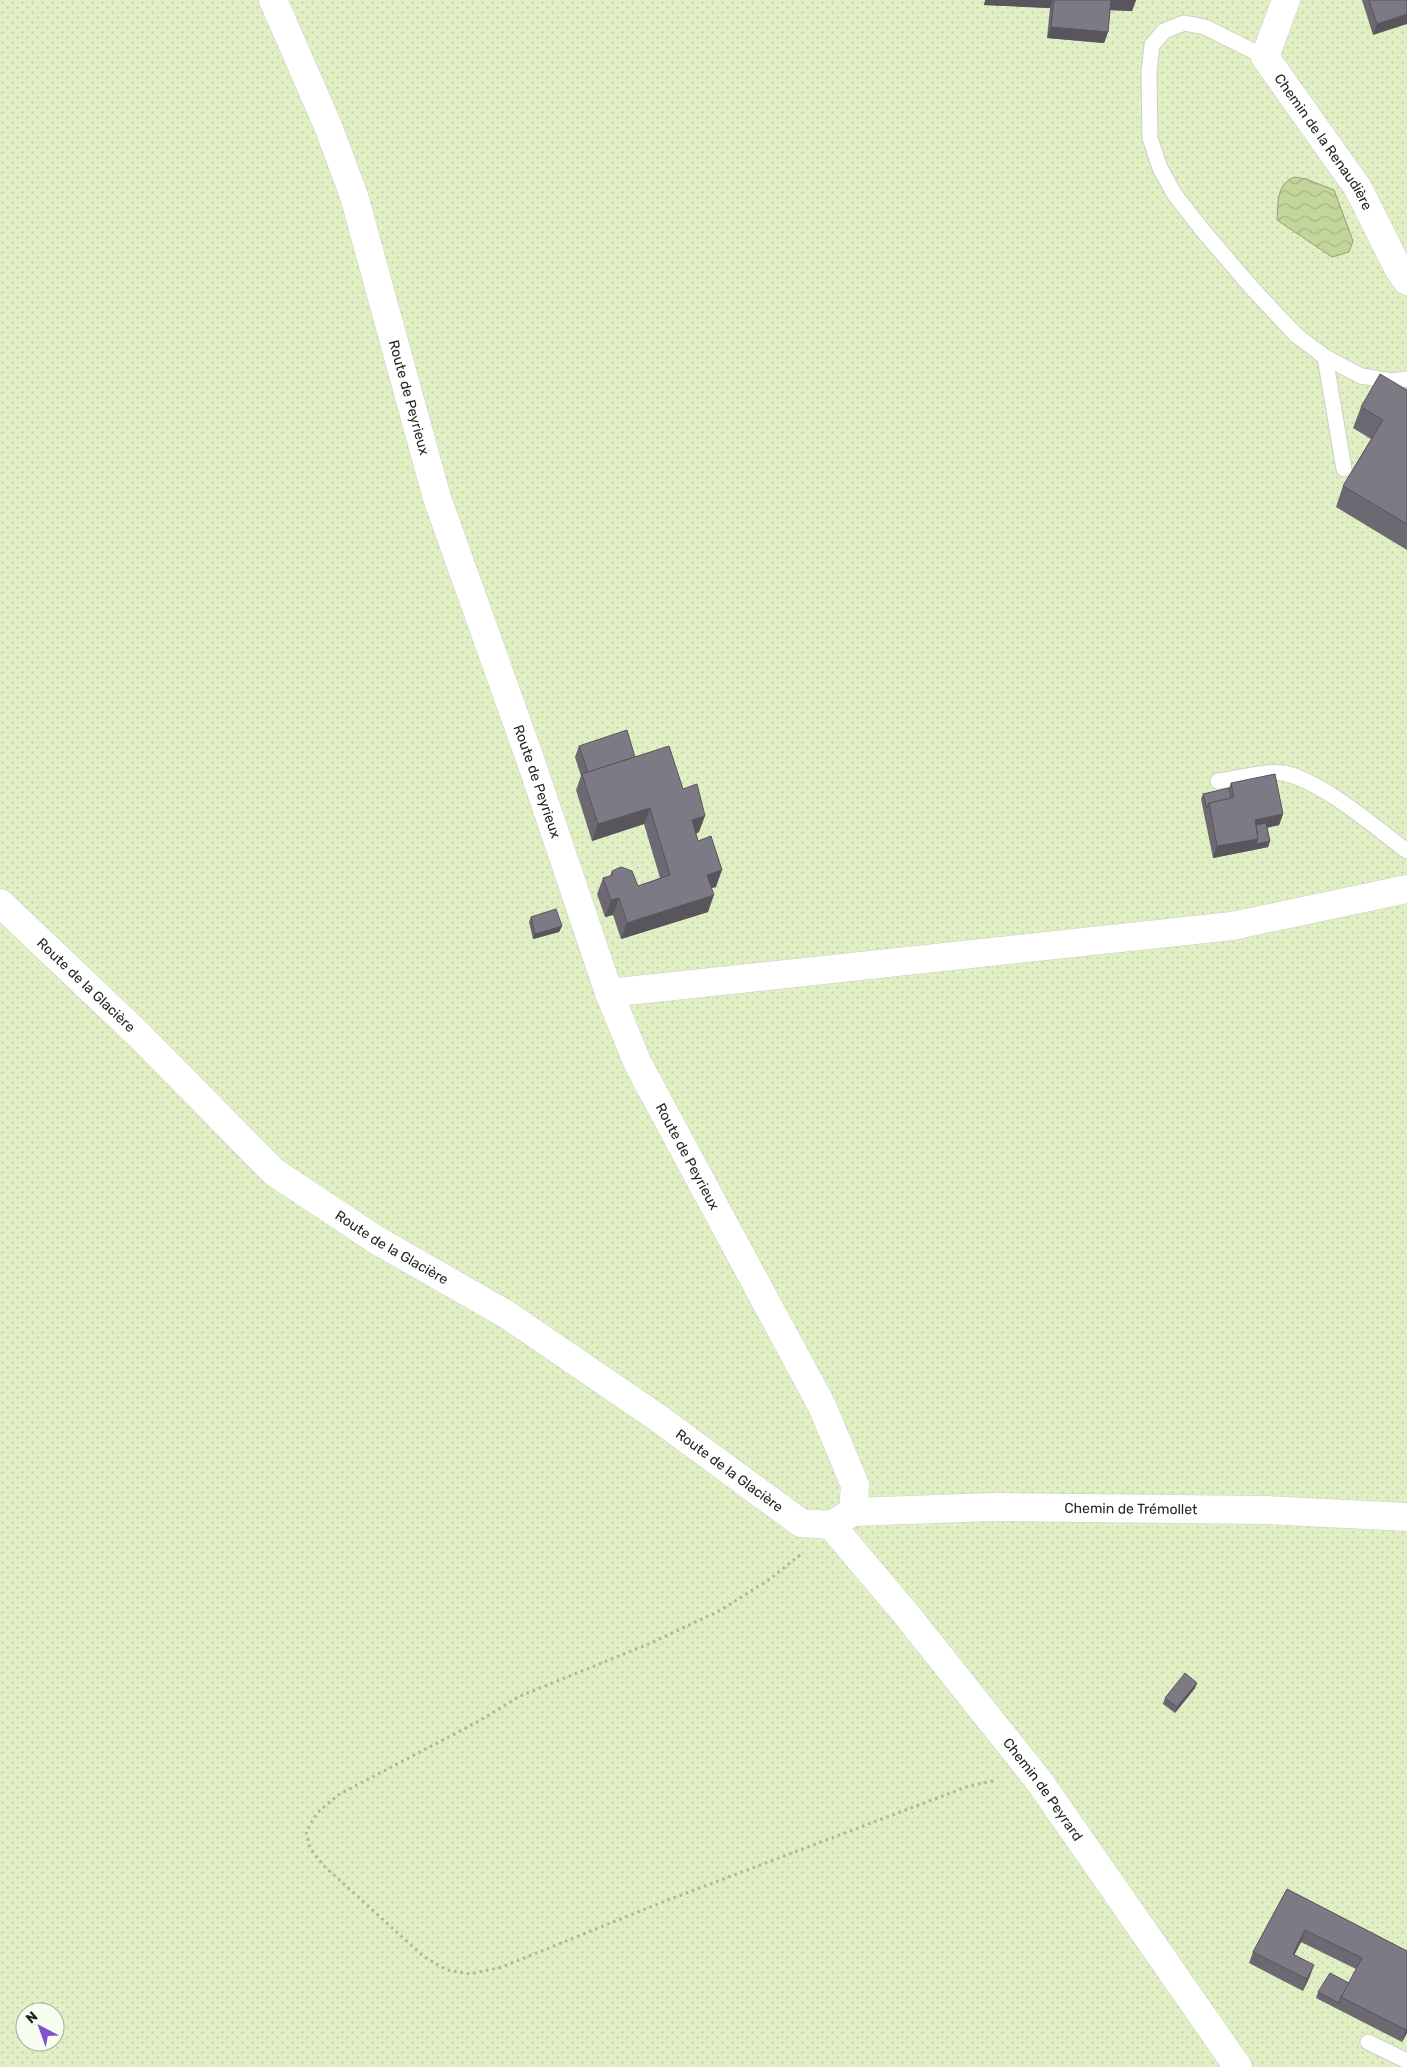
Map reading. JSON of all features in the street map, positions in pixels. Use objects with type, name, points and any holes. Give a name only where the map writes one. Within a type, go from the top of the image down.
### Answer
[{"type":"street","name":"Route de Peyrieux","points":[[273,0],[328,126],[354,196],[437,498],[529,756],[609,993],[638,1064],[822,1406],[855,1485],[842,1519]]},
{"type":"street","points":[[1265,57],[1286,0]]},
{"type":"street","name":"Chemin de la Renaudière","points":[[1265,57],[1358,188],[1398,268],[1407,282]]},
{"type":"street","points":[[609,993],[1232,926],[1407,889]]},
{"type":"street","name":"Route de la Glacière","points":[[0,903],[138,1035],[274,1172],[378,1241],[506,1314],[658,1418],[801,1523],[842,1519]]},
{"type":"street","name":"Chemin de Trémollet","points":[[842,1519],[1002,1508],[1266,1510],[1407,1517]]},
{"type":"street","name":"Chemin de Peyrard","points":[[842,1519],[906,1614],[1039,1781],[1238,2067]]},
{"type":"lane","points":[[1265,57],[1205,26],[1184,23],[1164,31],[1152,45],[1149,72],[1150,138],[1160,168],[1175,195],[1204,232],[1252,288],[1296,335],[1325,357],[1361,376],[1392,381],[1407,379]]},
{"type":"lane","points":[[1325,357],[1344,469]]},
{"type":"lane","points":[[1218,781],[1283,773],[1308,782],[1346,805],[1407,851]]},
{"type":"lane","points":[[1368,2042],[1407,2061]]},
{"type":"path","points":[[842,1519],[770,1579],[721,1610],[651,1643],[520,1696],[479,1721],[338,1795],[317,1813],[306,1832],[310,1848],[323,1865],[423,1956],[447,1970],[470,1974],[502,1967],[660,1903],[969,1786],[1016,1778],[1039,1781]]},
{"type":"shaded area","points":[[0,0],[1407,0],[1407,2067],[0,2067]]},
{"type":"water","points":[[1295,177],[1306,179],[1334,190],[1353,241],[1349,252],[1332,257],[1277,220],[1281,189],[1284,184]]},
{"type":"building","points":[[1054,0],[1111,0],[1108,32],[1051,27]]},
{"type":"building","points":[[1369,0],[1407,0],[1407,14],[1377,24]]},
{"type":"building","points":[[1380,374],[1407,390],[1407,524],[1343,486],[1383,420],[1361,407]]},
{"type":"building","points":[[627,730],[635,757],[588,772],[579,746]]},
{"type":"building","points":[[669,746],[683,789],[697,784],[705,816],[692,820],[698,841],[711,836],[722,870],[707,875],[714,895],[627,923],[619,898],[611,900],[603,878],[613,875],[612,871],[621,867],[632,871],[638,886],[670,875],[650,808],[598,824],[582,774]]},
{"type":"building","points":[[1275,774],[1283,814],[1255,820],[1258,839],[1217,846],[1209,803],[1234,797],[1231,783]]},
{"type":"building","points":[[1229,788],[1231,798],[1209,803],[1207,808],[1203,794]]},
{"type":"building","points":[[1266,823],[1270,841],[1256,844],[1258,839],[1256,825]]},
{"type":"building","points":[[556,909],[562,926],[535,934],[531,917]]},
{"type":"building","points":[[1185,1673],[1197,1683],[1177,1707],[1165,1698]]},
{"type":"building","points":[[1287,1889],[1407,1951],[1406,2030],[1341,1997],[1362,1958],[1305,1930],[1293,1954],[1314,1965],[1307,1979],[1253,1952]]},
{"type":"building","points":[[1330,1973],[1349,1983],[1339,2003],[1318,1992]]}]
